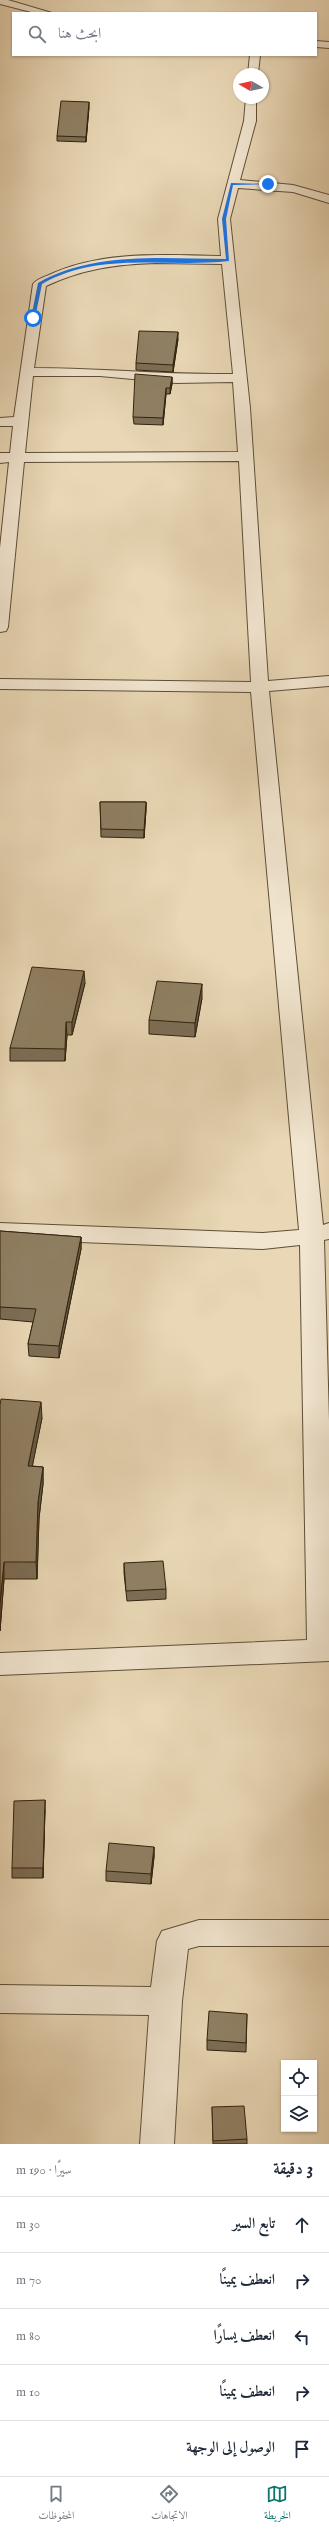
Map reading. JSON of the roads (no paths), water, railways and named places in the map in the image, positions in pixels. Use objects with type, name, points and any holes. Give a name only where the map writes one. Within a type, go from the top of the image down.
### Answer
[{"type":"street","points":[[0,1],[43,12]]},
{"type":"street","points":[[317,44],[329,44]]},
{"type":"street","points":[[254,68],[255,56]]},
{"type":"street","points":[[0,1664],[325,1650],[321,1234],[260,687],[240,378],[224,219],[232,184],[250,121],[251,104]]},
{"type":"street","points":[[232,184],[288,186],[316,193],[329,199]]},
{"type":"street","points":[[0,627],[5,522],[16,458],[26,372],[40,284],[55,275],[75,268],[104,263],[228,260]]},
{"type":"street","points":[[26,372],[100,372],[176,378],[240,378]]},
{"type":"street","points":[[0,422],[20,421]]},
{"type":"street","points":[[0,458],[246,456]]},
{"type":"street","points":[[0,684],[260,687],[329,681]]},
{"type":"street","points":[[0,1231],[263,1241],[321,1234]]},
{"type":"street","points":[[157,2144],[166,2001],[174,1941],[184,1936],[199,1933],[329,1933]]},
{"type":"street","points":[[0,1999],[166,2001]]}]
